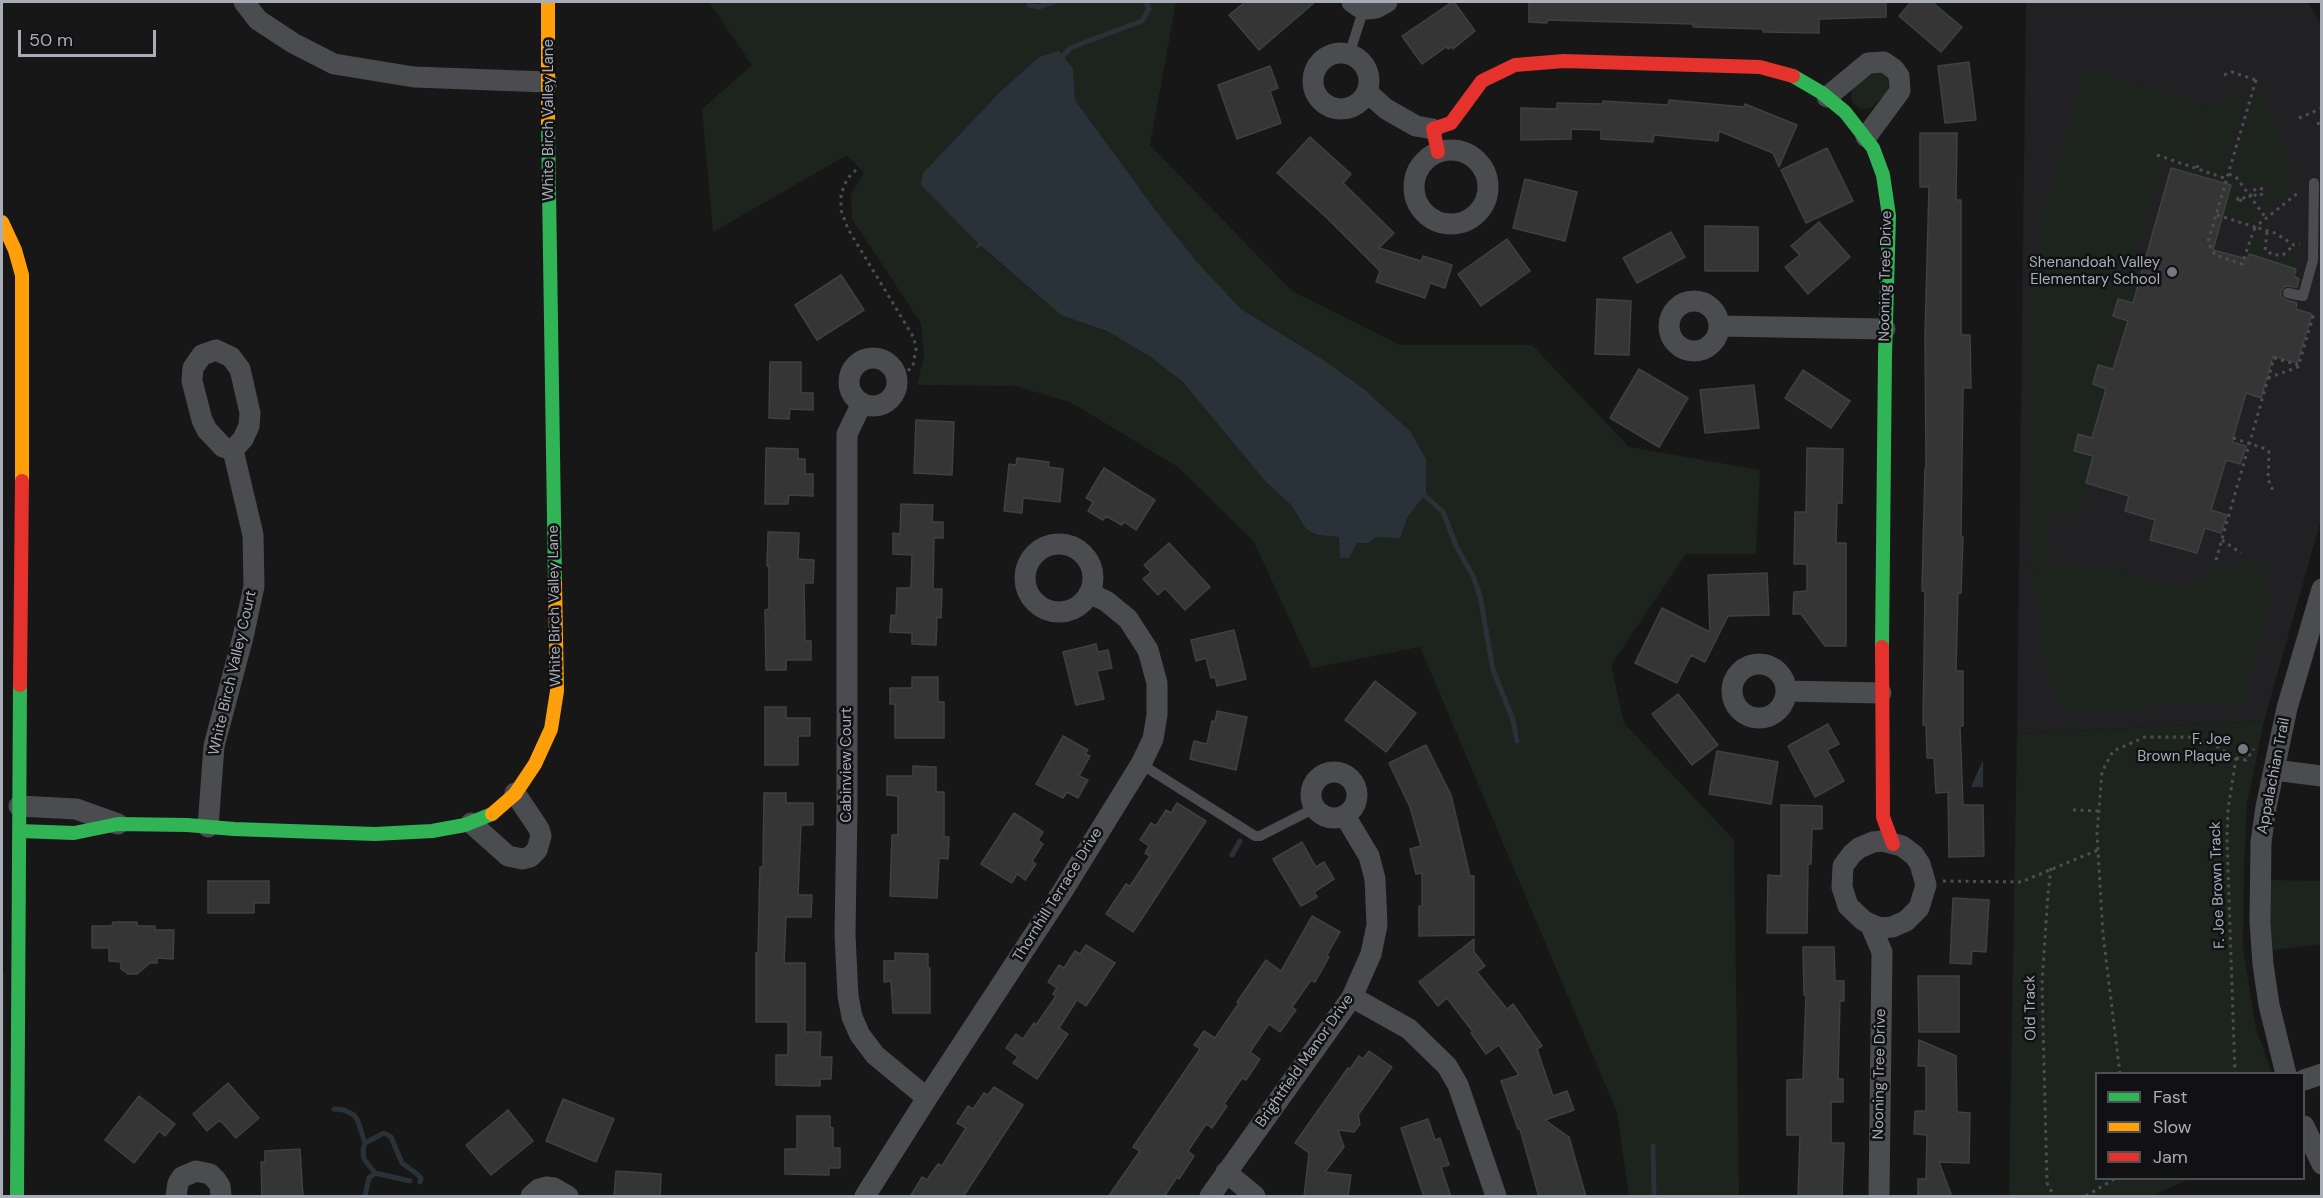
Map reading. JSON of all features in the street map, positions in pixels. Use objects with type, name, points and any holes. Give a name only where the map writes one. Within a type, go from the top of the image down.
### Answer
[{"type":"street","points":[[243,2],[258,20],[292,43],[334,64],[414,77],[547,82]]},
{"type":"street","name":"White Birch Valley Lane","points":[[15,814],[76,809],[118,824],[375,834],[432,831],[471,823],[492,814],[515,793],[535,764],[551,729],[557,691],[547,82],[548,2]]},
{"type":"street","points":[[1358,11],[1376,8],[1387,2]]},
{"type":"street","points":[[1372,86],[1356,105],[1348,108],[1331,107],[1318,96],[1314,79],[1320,63],[1335,54],[1353,54],[1365,67],[1372,86],[1386,109],[1416,126],[1433,129],[1438,152]]},
{"type":"street","name":"Nooning Tree Drive","points":[[1433,129],[1450,123],[1482,81],[1515,64],[1564,61],[1760,67],[1793,76],[1827,97],[1845,112],[1866,137],[1873,148],[1883,175],[1889,216],[1881,693],[1883,817]]},
{"type":"street","points":[[1827,97],[1868,63],[1884,62],[1894,69],[1899,76],[1900,91],[1866,137]]},
{"type":"street","points":[[2,222],[22,275],[23,301],[15,814],[17,1197]]},
{"type":"street","points":[[1719,326],[1886,329]]},
{"type":"street","points":[[867,359],[883,360],[896,374],[897,385],[891,399],[877,406],[862,403],[855,398],[849,383],[853,369],[867,359]]},
{"type":"street","name":"Cabinview Court","points":[[862,403],[847,434],[845,942],[848,996],[852,1017],[860,1035],[870,1048],[892,1070],[927,1098]]},
{"type":"street","name":"White Birch Valley Court","points":[[208,827],[214,746],[243,637],[254,585],[253,536],[233,450]]},
{"type":"street","name":"Appalachian Trail","points":[[2286,1072],[2269,1005],[2260,922],[2261,842],[2265,807],[2287,708],[2322,589]]},
{"type":"street","name":"Thornhill Terrace Drive","points":[[865,1197],[1062,892],[1141,764],[1153,739],[1157,715],[1157,683],[1148,650],[1128,618],[1106,601],[1089,593]]},
{"type":"street","points":[[1786,692],[1881,693]]},
{"type":"street","points":[[2274,770],[2322,776]]},
{"type":"street","points":[[1340,772],[1353,781],[1358,796],[1356,804],[1345,816],[1332,818],[1320,813],[1316,808],[1311,793],[1317,778],[1324,774],[1340,772]]},
{"type":"street","points":[[471,823],[508,856],[522,860],[530,857],[537,850],[541,836],[539,829],[515,793]]},
{"type":"street","name":"Brightfield Manor Drive","points":[[1210,1197],[1352,997],[1371,954],[1377,925],[1375,879],[1368,856],[1345,816]]},
{"type":"street","points":[[1883,817],[1883,843]]},
{"type":"street","points":[[1871,926],[1880,928],[1895,926],[1906,921],[1919,908],[1926,885],[1920,864],[1914,855],[1902,846],[1883,843],[1852,854],[1844,866],[1842,887],[1848,906],[1871,926],[1882,952]]},
{"type":"street","points":[[1882,952],[1895,926]]},
{"type":"street","name":"Nooning Tree Drive","points":[[1879,1197],[1882,952]]},
{"type":"street","points":[[1352,997],[1409,1029],[1447,1066],[1458,1085],[1496,1197]]},
{"type":"street","points":[[2305,1080],[2322,1074]]},
{"type":"street","points":[[2305,1128],[2322,1164]]},
{"type":"street","points":[[176,1197],[178,1184],[182,1177],[196,1171],[210,1174],[216,1180],[220,1186],[221,1197]]},
{"type":"street","points":[[1226,1172],[1255,1197]]},
{"type":"street","points":[[531,1197],[546,1187],[554,1188],[568,1197]]},
{"type":"lane","points":[[1353,54],[1358,11]]},
{"type":"lane","points":[[2288,292],[2303,296],[2313,260],[2314,183]]},
{"type":"lane","points":[[1141,764],[1255,836],[1260,836],[1316,808]]},
{"type":"path","points":[[1353,54],[1369,63],[1372,86]]},
{"type":"path","points":[[2224,75],[2232,72],[2257,80],[2208,242],[2215,255],[2242,264],[2255,227],[2298,193]]},
{"type":"path","points":[[2299,118],[2322,108]]},
{"type":"path","points":[[2317,124],[2322,122]]},
{"type":"path","points":[[2157,155],[2227,179]]},
{"type":"path","points":[[2197,168],[2199,161]]},
{"type":"path","points":[[856,170],[847,179],[842,194],[841,210],[848,229],[914,338],[915,360],[911,369],[896,374]]},
{"type":"path","points":[[2229,173],[2236,177],[2266,218]]},
{"type":"path","points":[[2241,200],[2253,194]]},
{"type":"path","points":[[2216,215],[2275,233],[2294,245]]},
{"type":"path","points":[[2267,231],[2265,250],[2273,255],[2283,255],[2294,245],[2301,244]]},
{"type":"path","points":[[2268,378],[2298,367],[2313,314]]},
{"type":"path","points":[[2216,560],[2274,358],[2298,365]]},
{"type":"path","points":[[2233,438],[2269,452],[2268,479],[2272,494]]},
{"type":"path","points":[[2221,540],[2241,553]]},
{"type":"path","points":[[2120,1072],[2103,934],[2098,850],[2102,772],[2113,751],[2145,737],[2189,737],[2216,746],[2235,758],[2246,760],[2254,749]]},
{"type":"path","name":"F. Joe Brown Track","points":[[2235,758],[2228,809],[2235,1072]]},
{"type":"path","points":[[2073,810],[2099,812]]},
{"type":"path","points":[[1936,880],[2021,882],[2098,850]]},
{"type":"path","name":"Old Track","points":[[2051,868],[2042,984],[2047,1184],[2054,1197]]},
{"type":"path","points":[[2230,918],[2236,918]]},
{"type":"path","points":[[2086,1197],[2114,1180]]},
{"type":"shaded area","points":[[709,2],[1176,2],[1150,145],[1292,291],[1400,345],[1532,345],[1629,447],[1760,470],[1756,554],[1686,554],[1611,665],[1624,723],[1734,840],[1739,1196],[1629,1196],[1617,1112],[1420,647],[1312,668],[1254,542],[1178,467],[1070,402],[1015,386],[917,385],[924,355],[921,323],[852,219],[851,194],[864,173],[847,155],[713,232],[702,109],[752,65]],"holes":[[[1039,57],[1073,69],[1075,100],[1156,211],[1197,262],[1241,309],[1322,359],[1364,389],[1410,431],[1426,493],[1407,518],[1400,537],[1375,537],[1369,543],[1357,543],[1339,537],[1317,535],[1306,529],[1292,506],[1266,482],[1182,381],[1149,356],[1107,331],[1061,315],[980,246],[975,251],[973,249],[978,243],[922,185],[923,173],[1000,92]]]},
{"type":"shaded area","name":"Shenandoah Valley Elementary School","points":[[2026,2],[2308,2],[2322,25],[2321,520],[2264,721],[2017,734]]},
{"type":"shaded area","points":[[1059,51],[1073,69],[1075,100],[1156,211],[1197,262],[1241,309],[1322,359],[1364,389],[1410,431],[1426,459],[1426,493],[1407,518],[1400,538],[1376,537],[1369,543],[1357,543],[1349,558],[1340,558],[1339,537],[1317,535],[1306,529],[1292,506],[1266,482],[1182,381],[1149,356],[1107,331],[1061,315],[981,246],[973,251],[978,243],[921,185],[923,173],[1000,92],[1039,57]]},
{"type":"shaded area","points":[[2086,70],[2207,106],[2189,166],[2164,159],[2137,251],[2147,254],[2133,303],[2117,299],[2113,315],[2128,321],[2122,337],[2110,333],[2107,346],[2119,349],[2113,369],[2098,365],[2093,384],[2106,389],[2092,438],[2078,434],[2074,450],[2093,456],[2077,517],[2049,509],[2051,562],[2032,562],[2032,291],[2043,215]]},
{"type":"shaded area","points":[[1871,72],[1879,72],[1886,76],[1889,84],[1888,91],[1871,108],[1861,109],[1852,102],[1851,95],[1853,88]]},
{"type":"shaded area","points":[[2237,88],[2247,93],[2225,176],[2192,164],[2213,99],[2229,104]]},
{"type":"shaded area","points":[[2259,91],[2269,109],[2289,162],[2292,189],[2265,212],[2256,202],[2268,196],[2269,191],[2264,185],[2257,184],[2247,190],[2239,180],[2241,176],[2232,169],[2254,98]]},
{"type":"shaded area","points":[[2172,164],[2222,179],[2221,182],[2171,168]]},
{"type":"shaded area","points":[[2229,180],[2235,181],[2244,195],[2236,198],[2237,203],[2242,203],[2245,199],[2260,217],[2251,223],[2238,219],[2238,213],[2234,211],[2231,217],[2223,215],[2231,185]]},
{"type":"shaded area","points":[[2255,230],[2261,231],[2264,255],[2280,261],[2289,253],[2298,252],[2297,269],[2250,254]]},
{"type":"shaded area","points":[[2256,563],[2265,573],[2270,602],[2243,703],[2226,706],[2147,706],[2142,709],[2088,711],[2071,710],[2060,702],[2046,666],[2031,565],[2052,564],[2115,570],[2186,589],[2226,565]]},
{"type":"shaded area","points":[[2264,721],[2247,804],[2243,948],[2256,1029],[2272,1072],[2095,1072],[2095,1180],[2186,1180],[2153,1196],[2009,1196],[2017,734]]},
{"type":"shaded area","points":[[1983,760],[1983,787],[1971,787]]},
{"type":"shaded area","points":[[2267,880],[2321,881],[2321,944],[2273,950]]},
{"type":"shaded area","points":[[2,973],[5,974],[4,1196],[2,1196]]},
{"type":"building","points":[[1245,2],[1315,2],[1259,50],[1229,15]]},
{"type":"building","points":[[1452,2],[1475,31],[1453,49],[1446,47],[1422,64],[1402,36]]},
{"type":"building","points":[[1529,2],[1886,2],[1886,17],[1819,19],[1819,33],[1693,27],[1693,24],[1547,20],[1547,23],[1529,22]]},
{"type":"building","points":[[1911,2],[1932,2],[1962,27],[1941,52],[1899,16]]},
{"type":"building","points":[[1969,62],[1976,120],[1945,123],[1938,66]]},
{"type":"building","points":[[1270,66],[1278,88],[1270,91],[1281,123],[1237,139],[1218,85]]},
{"type":"building","points":[[1669,100],[1744,107],[1745,104],[1797,125],[1779,167],[1773,153],[1719,131],[1718,141],[1654,135],[1653,142],[1601,139],[1601,130],[1571,129],[1571,139],[1521,140],[1521,108],[1557,109],[1557,103],[1603,104],[1603,101],[1668,105]]},
{"type":"building","points":[[1920,133],[1957,133],[1956,200],[1961,200],[1961,335],[1970,335],[1971,388],[1963,388],[1961,537],[1963,537],[1961,593],[1958,593],[1956,671],[1963,671],[1963,726],[1960,726],[1963,805],[1983,805],[1984,856],[1949,857],[1948,792],[1936,793],[1934,758],[1927,758],[1926,725],[1923,725],[1925,591],[1922,591],[1926,468],[1925,335],[1929,187],[1920,187]]},
{"type":"building","points":[[1310,137],[1351,174],[1343,183],[1394,233],[1379,248],[1421,261],[1423,256],[1452,265],[1445,288],[1430,283],[1425,298],[1376,282],[1380,271],[1326,217],[1277,173]]},
{"type":"building","points":[[1827,148],[1853,201],[1806,223],[1781,170]]},
{"type":"building","points":[[2171,168],[2231,185],[2213,250],[2247,259],[2249,254],[2296,269],[2294,276],[2299,279],[2297,287],[2285,286],[2281,291],[2281,296],[2297,303],[2296,309],[2312,314],[2297,363],[2273,356],[2261,398],[2246,393],[2232,442],[2246,446],[2240,464],[2226,460],[2211,510],[2227,515],[2221,533],[2205,528],[2197,553],[2150,540],[2155,520],[2125,511],[2129,496],[2086,483],[2093,456],[2074,451],[2078,434],[2092,438],[2106,389],[2093,384],[2098,365],[2113,369],[2128,321],[2113,316],[2118,299],[2133,303]]},
{"type":"building","points":[[1525,179],[1577,192],[1565,241],[1513,228]]},
{"type":"building","points":[[1819,222],[1850,257],[1808,294],[1785,267],[1800,255],[1791,246]]},
{"type":"building","points":[[1705,226],[1758,227],[1758,271],[1705,271]]},
{"type":"building","points":[[1671,232],[1685,257],[1637,283],[1623,258]]},
{"type":"building","points":[[1507,239],[1530,271],[1481,306],[1458,274]]},
{"type":"building","points":[[841,275],[864,310],[817,340],[795,305]]},
{"type":"building","points":[[1597,299],[1631,301],[1629,355],[1595,354]]},
{"type":"building","points":[[770,362],[801,362],[801,393],[813,393],[813,410],[790,409],[789,419],[769,418]]},
{"type":"building","points":[[1639,369],[1688,398],[1659,447],[1610,418]]},
{"type":"building","points":[[1803,370],[1850,401],[1831,428],[1785,398]]},
{"type":"building","points":[[1754,385],[1759,428],[1705,433],[1700,390]]},
{"type":"building","points":[[916,420],[954,422],[952,475],[914,473]]},
{"type":"building","points":[[766,448],[798,449],[798,459],[805,459],[805,474],[813,474],[813,496],[789,495],[788,504],[765,504]]},
{"type":"building","points":[[1807,448],[1843,449],[1842,503],[1837,503],[1836,543],[1846,543],[1846,646],[1825,646],[1801,614],[1793,614],[1794,592],[1807,591],[1807,564],[1794,564],[1795,512],[1806,512]]},
{"type":"building","points":[[1017,458],[1049,462],[1048,467],[1063,469],[1060,502],[1023,498],[1022,513],[1004,511],[1009,464],[1016,465]]},
{"type":"building","points":[[1104,468],[1155,500],[1136,530],[1124,522],[1122,525],[1106,516],[1103,520],[1088,511],[1093,502],[1086,498]]},
{"type":"building","points":[[901,504],[933,505],[932,522],[943,522],[943,538],[934,538],[933,589],[942,589],[941,618],[937,617],[936,645],[912,644],[912,633],[890,632],[891,615],[896,616],[897,588],[911,588],[912,555],[893,554],[893,533],[900,534]]},
{"type":"building","points":[[768,532],[799,533],[798,559],[814,560],[813,583],[804,583],[805,641],[811,641],[811,660],[786,660],[786,670],[766,670],[765,610],[769,609]]},
{"type":"building","points":[[1169,543],[1210,587],[1185,610],[1165,588],[1158,595],[1143,579],[1151,572],[1144,565]]},
{"type":"building","points":[[1767,573],[1769,615],[1728,616],[1705,662],[1691,655],[1677,683],[1635,663],[1662,608],[1710,632],[1708,575]]},
{"type":"building","points":[[1234,630],[1246,679],[1217,686],[1215,677],[1211,678],[1206,658],[1196,661],[1191,640]]},
{"type":"building","points":[[1096,644],[1098,652],[1108,650],[1112,668],[1097,671],[1104,699],[1076,705],[1063,652]]},
{"type":"building","points":[[912,677],[938,677],[938,702],[944,702],[944,738],[895,738],[895,704],[890,704],[890,688],[912,688]]},
{"type":"building","points":[[1375,681],[1416,713],[1386,752],[1345,720]]},
{"type":"building","points":[[1678,694],[1718,745],[1692,765],[1652,714]]},
{"type":"building","points":[[765,707],[786,707],[786,718],[810,718],[810,736],[798,736],[798,765],[765,765]]},
{"type":"building","points":[[1217,711],[1247,717],[1236,770],[1190,759],[1194,741],[1207,744],[1212,721],[1215,722]]},
{"type":"building","points":[[1828,724],[1839,744],[1827,750],[1844,781],[1815,797],[1788,746]]},
{"type":"building","points":[[1063,736],[1088,750],[1085,754],[1090,756],[1079,776],[1088,780],[1078,798],[1067,792],[1063,798],[1036,784]]},
{"type":"building","points":[[1426,745],[1451,795],[1470,876],[1474,876],[1474,935],[1419,936],[1422,873],[1416,874],[1410,849],[1421,846],[1410,807],[1389,763]]},
{"type":"building","points":[[1717,751],[1778,762],[1771,804],[1709,794]]},
{"type":"building","points":[[913,766],[936,767],[936,792],[944,792],[944,837],[949,837],[948,859],[939,858],[937,898],[890,896],[892,835],[898,835],[898,796],[887,795],[887,776],[913,776]]},
{"type":"building","points":[[764,793],[786,793],[786,803],[813,803],[813,825],[801,825],[798,895],[812,895],[811,917],[786,917],[784,963],[805,963],[805,1032],[821,1032],[820,1057],[832,1057],[831,1079],[820,1079],[820,1086],[776,1085],[776,1055],[788,1055],[788,1022],[756,1022],[756,953],[758,953],[760,867],[763,867]]},
{"type":"building","points":[[1177,803],[1206,821],[1133,932],[1106,914],[1126,884],[1130,886],[1150,856],[1145,853],[1149,846],[1140,840],[1151,823],[1156,826],[1166,810],[1171,813]]},
{"type":"building","points":[[1781,805],[1822,806],[1822,829],[1812,829],[1811,864],[1808,864],[1807,933],[1767,933],[1768,875],[1781,876]]},
{"type":"building","points":[[1014,813],[1043,832],[1038,840],[1043,844],[1032,861],[1036,864],[1025,880],[1017,874],[1012,883],[981,864]]},
{"type":"building","points":[[1302,842],[1316,867],[1324,862],[1334,879],[1314,892],[1317,897],[1301,906],[1273,859]]},
{"type":"building","points":[[208,881],[269,881],[269,903],[254,903],[254,913],[208,913]]},
{"type":"building","points":[[1953,898],[1989,900],[1986,952],[1972,951],[1971,964],[1950,963]]},
{"type":"building","points":[[1312,916],[1340,932],[1327,955],[1329,957],[1315,982],[1311,980],[1292,1007],[1296,1010],[1280,1032],[1269,1024],[1250,1052],[1260,1059],[1246,1080],[1242,1078],[1224,1104],[1227,1106],[1212,1128],[1206,1124],[1188,1151],[1194,1156],[1179,1179],[1177,1177],[1164,1197],[1108,1197],[1140,1151],[1133,1147],[1200,1049],[1194,1045],[1204,1031],[1215,1038],[1266,960],[1281,971]]},
{"type":"building","points":[[113,922],[137,922],[137,926],[155,926],[155,930],[174,930],[173,959],[157,958],[157,963],[150,963],[137,974],[128,974],[121,969],[121,962],[109,961],[109,948],[92,948],[92,926],[112,926]]},
{"type":"building","points":[[1474,939],[1474,952],[1485,966],[1477,972],[1507,1009],[1513,1004],[1542,1046],[1537,1049],[1553,1096],[1567,1091],[1574,1110],[1545,1120],[1569,1137],[1586,1197],[1539,1197],[1520,1129],[1518,1129],[1501,1081],[1519,1075],[1499,1045],[1486,1054],[1471,1033],[1473,1032],[1447,998],[1438,1006],[1419,982]]},
{"type":"building","points":[[1086,945],[1115,963],[1086,1006],[1077,1000],[1059,1028],[1068,1034],[1037,1079],[1013,1063],[1018,1057],[1006,1048],[1016,1034],[1023,1039],[1034,1023],[1036,1025],[1056,996],[1053,994],[1057,988],[1048,982],[1059,965],[1064,968],[1075,951],[1080,954]]},
{"type":"building","points":[[1803,947],[1834,947],[1835,981],[1844,981],[1844,1001],[1840,1001],[1838,1079],[1843,1079],[1843,1102],[1831,1102],[1831,1143],[1844,1143],[1842,1197],[1798,1197],[1800,1135],[1787,1135],[1787,1080],[1803,1079],[1806,995],[1804,995]]},
{"type":"building","points":[[895,953],[928,954],[930,1013],[893,1013],[891,981],[884,982],[884,961],[895,961]]},
{"type":"building","points":[[1918,976],[1959,976],[1959,1032],[1919,1032]]},
{"type":"building","points":[[1919,1040],[1956,1056],[1957,1112],[1970,1113],[1969,1163],[1939,1162],[1952,1197],[1918,1197],[1918,1179],[1926,1179],[1927,1135],[1914,1134],[1915,1111],[1926,1111],[1926,1066],[1918,1066]]},
{"type":"building","points":[[1369,1051],[1392,1067],[1358,1115],[1360,1124],[1354,1132],[1338,1130],[1344,1147],[1325,1172],[1351,1175],[1348,1197],[1304,1197],[1309,1153],[1295,1143],[1348,1068],[1350,1069],[1359,1056],[1363,1059]]},
{"type":"building","points":[[228,1083],[259,1118],[236,1138],[220,1120],[207,1131],[193,1114]]},
{"type":"building","points":[[994,1087],[1023,1105],[963,1197],[910,1197],[922,1177],[927,1180],[938,1164],[942,1166],[966,1128],[957,1123],[968,1106],[973,1109],[984,1093],[988,1095]]},
{"type":"building","points":[[139,1096],[175,1124],[165,1136],[159,1131],[134,1163],[105,1140]]},
{"type":"building","points":[[563,1099],[614,1119],[596,1162],[546,1141]]},
{"type":"building","points":[[508,1110],[533,1141],[491,1175],[466,1145]]},
{"type":"building","points":[[797,1116],[830,1116],[830,1127],[833,1128],[833,1148],[840,1148],[840,1168],[829,1168],[829,1175],[785,1174],[785,1149],[797,1149]]},
{"type":"building","points":[[1428,1119],[1435,1140],[1440,1138],[1449,1165],[1441,1167],[1451,1197],[1424,1197],[1401,1128]]},
{"type":"building","points":[[300,1149],[303,1197],[262,1197],[261,1162],[265,1162],[265,1151]]},
{"type":"building","points":[[616,1171],[661,1174],[660,1197],[614,1197]]},
{"type":"waterway","points":[[1029,2],[1029,5],[1038,7],[1054,2]]},
{"type":"waterway","points":[[1063,56],[1070,48],[1142,21],[1149,9],[1146,2]]},
{"type":"waterway","points":[[1424,495],[1443,512],[1457,548],[1473,576],[1480,596],[1493,670],[1513,720],[1517,741]]},
{"type":"waterway","points":[[1232,855],[1240,841]]},
{"type":"waterway","points":[[334,1109],[344,1110],[354,1115],[358,1121],[365,1143],[364,1159],[375,1173]]},
{"type":"waterway","points":[[365,1143],[384,1133],[391,1137],[402,1163],[421,1178],[420,1182]]},
{"type":"waterway","points":[[1653,1146],[1654,1196]]},
{"type":"waterway","points":[[365,1196],[369,1178],[375,1173],[410,1181]]},
{"type":"traffic: fast","points":[[1793,76],[1822,93],[1845,112],[1873,148],[1883,175],[1889,216],[1882,647]]},
{"type":"traffic: fast","points":[[548,124],[555,583]]},
{"type":"traffic: fast","points":[[17,1196],[20,685]]},
{"type":"traffic: fast","points":[[20,831],[74,833],[118,824],[375,834],[432,831],[465,825],[492,814]]},
{"type":"traffic: slow","points":[[548,2],[548,124]]},
{"type":"traffic: slow","points":[[2,222],[15,250],[22,275],[22,481]]},
{"type":"traffic: slow","points":[[492,814],[515,794],[535,764],[551,729],[557,691],[555,583]]},
{"type":"traffic: jam","points":[[1438,152],[1433,129],[1451,123],[1482,81],[1515,65],[1564,61],[1760,67],[1793,76]]},
{"type":"traffic: jam","points":[[20,685],[22,481]]},
{"type":"traffic: jam","points":[[1882,647],[1883,817],[1893,844]]},
{"type":"place","name":"Shenandoah Valley Elementary School","points":[[2172,272]]},
{"type":"place","name":"F. Joe Brown Plaque","points":[[2243,749]]}]
